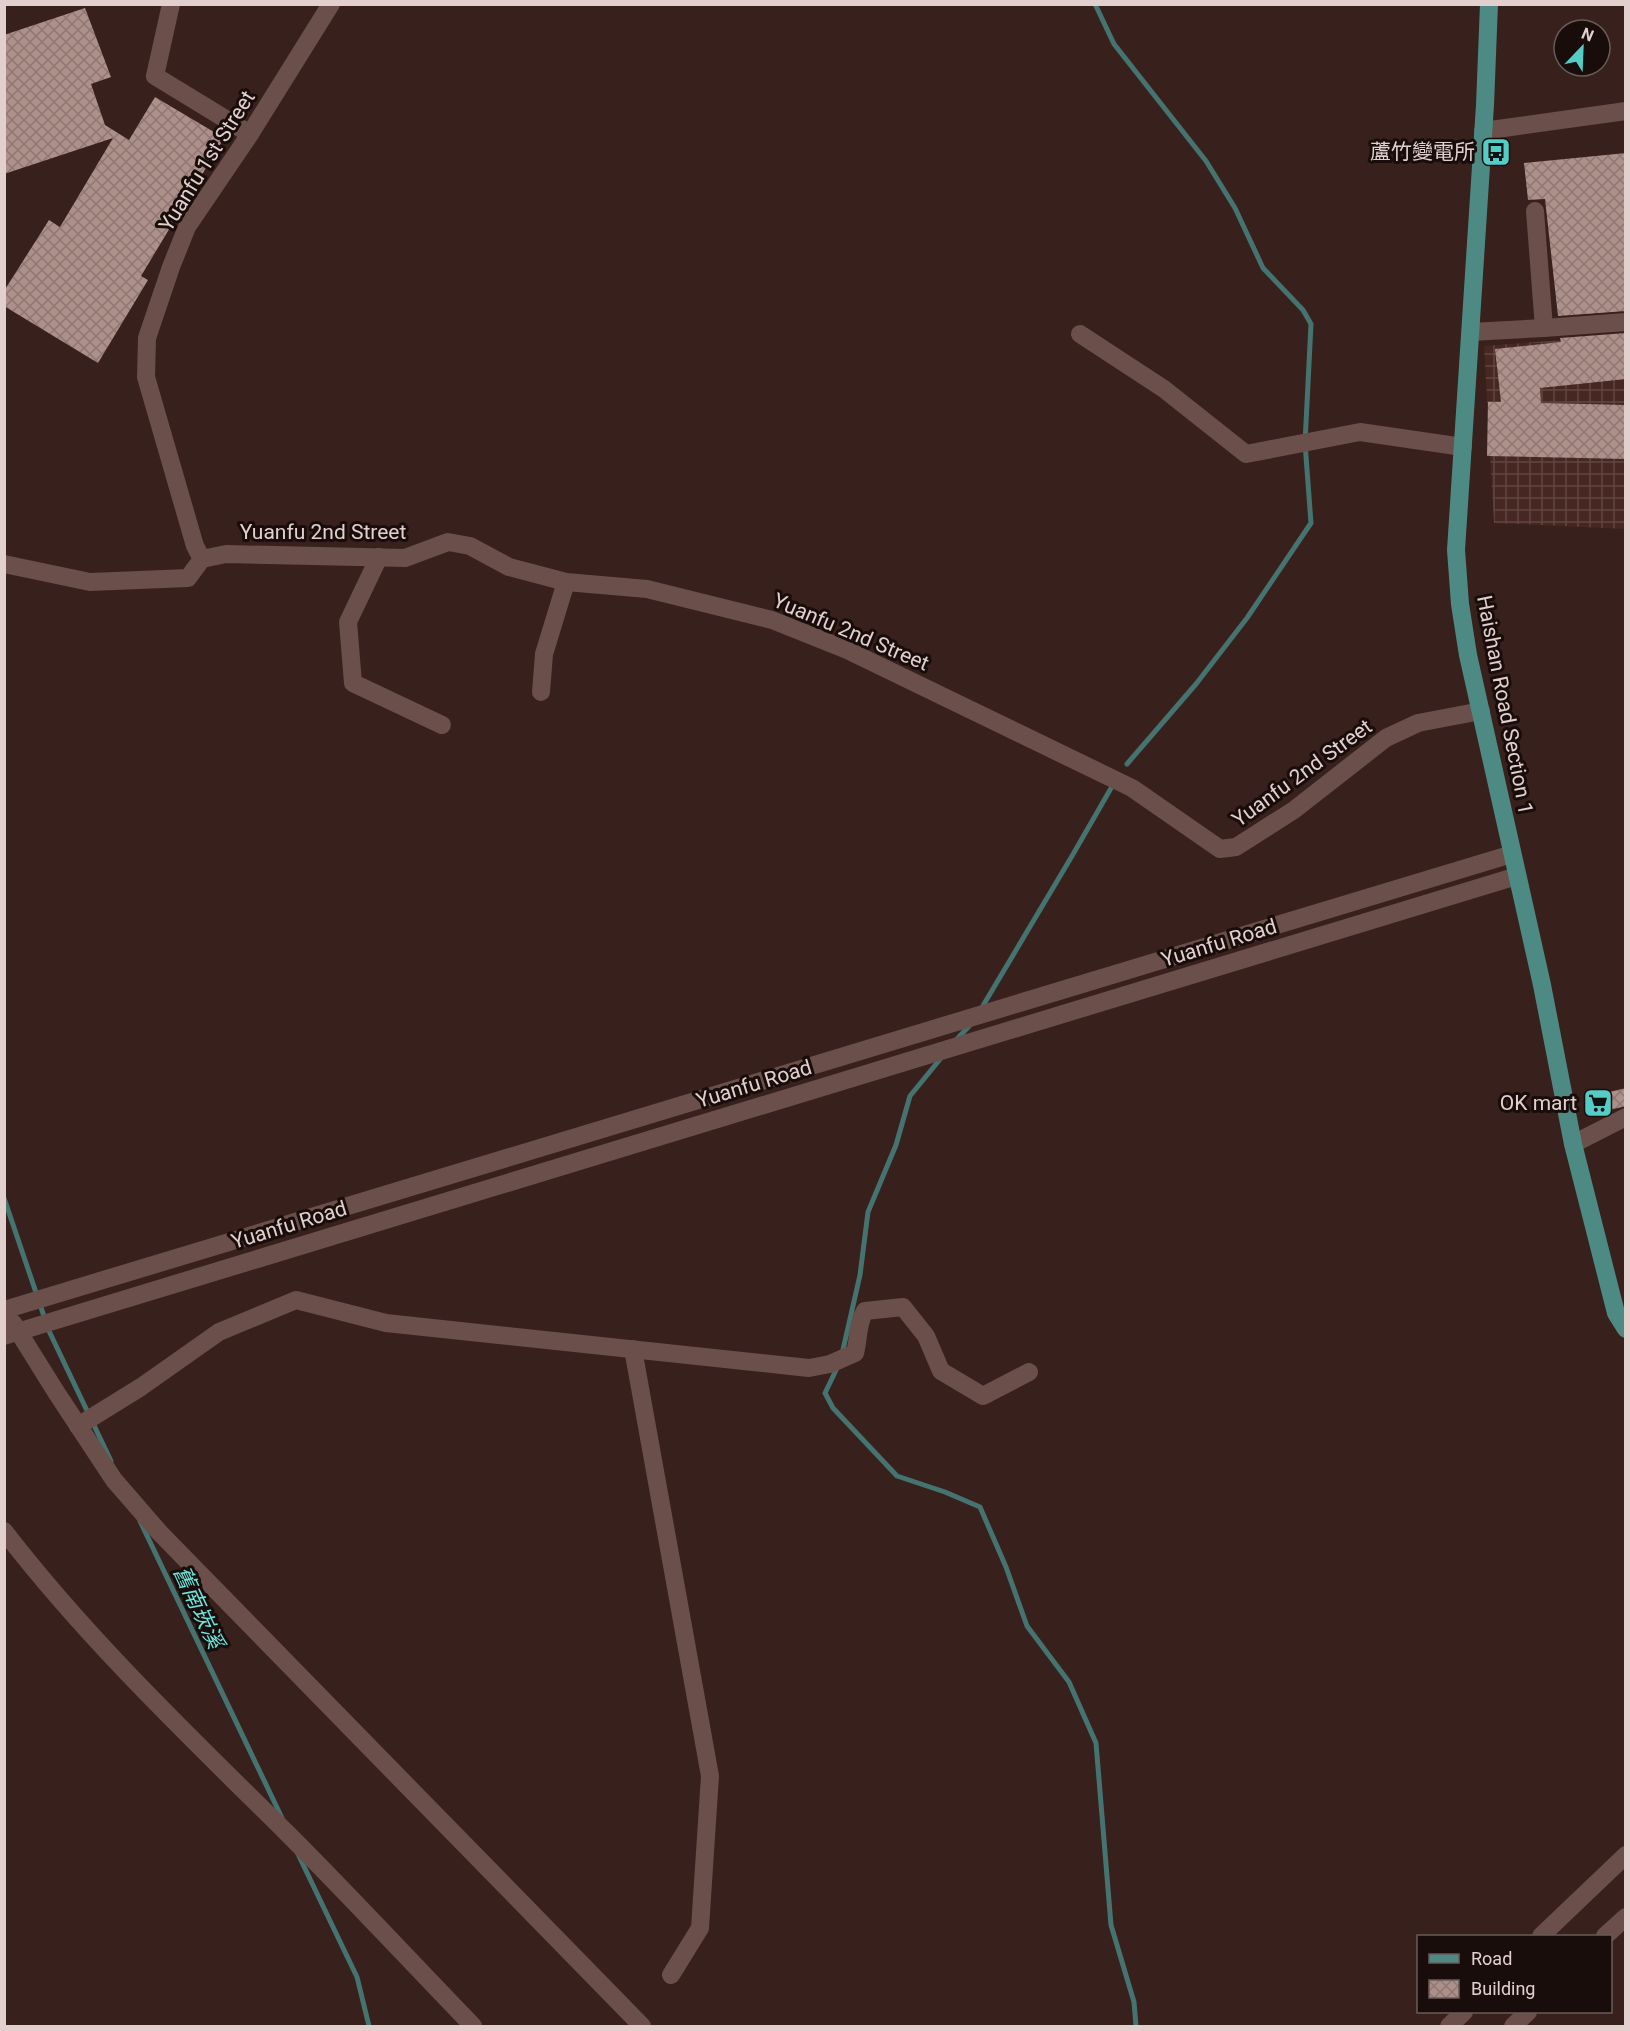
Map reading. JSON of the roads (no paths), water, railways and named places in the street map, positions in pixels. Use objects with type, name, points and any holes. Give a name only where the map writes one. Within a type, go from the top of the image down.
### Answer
[{"type":"main road","name":"Haishan Road Section 1","points":[[1489,4],[1485,105],[1456,550],[1460,604],[1574,1144],[1616,1313],[1626,1329]]},
{"type":"street","points":[[171,4],[155,76],[250,134]]},
{"type":"street","name":"Yuanfu 1st Street","points":[[202,559],[195,546],[146,377],[147,338],[187,227],[250,134],[331,4]]},
{"type":"street","points":[[1483,131],[1626,111]]},
{"type":"street","points":[[1535,211],[1544,328]]},
{"type":"street","points":[[1471,332],[1626,322]]},
{"type":"street","points":[[1080,334],[1164,390],[1246,454],[1360,432],[1463,447]]},
{"type":"street","name":"Yuanfu 2nd Street","points":[[202,559],[226,555],[405,558],[448,542],[470,546],[509,567],[566,582],[647,589],[772,620],[836,646],[1132,788],[1220,849],[1236,847],[1294,810],[1386,738],[1418,723],[1481,711]]},
{"type":"street","points":[[379,557],[348,622],[352,683],[442,725]]},
{"type":"street","points":[[4,564],[90,582],[188,578],[202,559]]},
{"type":"street","points":[[541,692],[544,654],[566,582]]},
{"type":"street","name":"Yuanfu Road","points":[[5,1309],[1512,854]]},
{"type":"street","name":"Yuanfu Road","points":[[11,1334],[1518,876]]},
{"type":"street","points":[[1574,1144],[1626,1117]]},
{"type":"street","points":[[79,1425],[141,1387],[219,1332],[296,1300],[386,1323],[809,1368],[830,1364],[855,1353],[859,1322],[865,1311],[903,1307],[926,1336],[941,1371],[983,1396],[1029,1372]]},
{"type":"street","points":[[5,1309],[11,1334],[79,1425],[114,1480],[167,1540],[642,2026]]},
{"type":"street","points":[[633,1349],[710,1776],[700,1928],[671,1975]]},
{"type":"street","points":[[4,1530],[37,1573],[94,1638],[296,1842],[473,2026]]},
{"type":"street","points":[[1543,1935],[1626,1855]]},
{"type":"street","points":[[1606,1935],[1626,1917]]},
{"type":"street","points":[[1449,2026],[1463,2013]]},
{"type":"street","points":[[1513,2026],[1527,2013]]},
{"type":"waterway","points":[[1095,4],[1114,44],[1206,161],[1235,208],[1263,268],[1303,310],[1311,324],[1305,443],[1311,523],[1247,618],[1196,684],[1127,764]]},
{"type":"waterway","points":[[981,1009],[1114,783]]},
{"type":"waterway","points":[[957,1039],[971,1024]]},
{"type":"waterway","points":[[842,1354],[860,1275],[868,1212],[896,1145],[910,1096],[941,1058]]},
{"type":"waterway","name":"舊南崁溪","points":[[4,1198],[49,1331],[111,1461]]},
{"type":"waterway","points":[[838,1366],[825,1393],[833,1408],[897,1476],[945,1492],[980,1507],[1006,1567],[1027,1626],[1069,1682],[1096,1743],[1111,1925],[1134,2002],[1136,2026]]},
{"type":"waterway","name":"舊南崁溪","points":[[140,1521],[282,1818]]},
{"type":"waterway","name":"舊南崁溪","points":[[298,1854],[357,1977],[369,2026]]},
{"type":"place","name":"蘆竹變電所","points":[[1496,152]]},
{"type":"place","name":"OK mart","points":[[1598,1103]]}]
